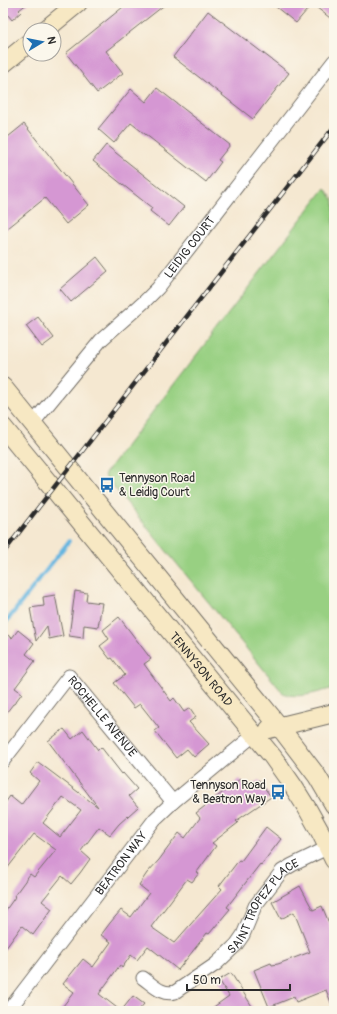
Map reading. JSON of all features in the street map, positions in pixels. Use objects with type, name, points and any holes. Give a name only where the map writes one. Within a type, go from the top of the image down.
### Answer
[{"type":"main road","points":[[55,22],[78,3]]},
{"type":"main road","points":[[3,64],[22,49]]},
{"type":"main road","name":"TENNYSON ROAD","points":[[3,386],[279,726],[317,776],[334,806]]},
{"type":"main road","name":"TENNYSON ROAD","points":[[3,427],[255,734],[297,790],[312,815],[331,853]]},
{"type":"main road","points":[[255,734],[279,726],[334,714]]},
{"type":"street","name":"LEIDIG COURT","points":[[33,423],[101,340],[158,288],[334,61]]},
{"type":"street","name":"ROCHELLE AVENUE","points":[[3,761],[69,676],[173,802]]},
{"type":"street","name":"BEATRON WAY","points":[[8,1011],[156,819],[173,802],[255,734]]},
{"type":"street","name":"SAINT TROPEZ PLACE","points":[[143,978],[163,993],[169,994],[175,992],[216,964],[236,945],[243,935],[255,906],[282,871],[292,865],[331,853]]},
{"type":"green space","points":[[325,188],[334,201],[334,301],[328,303],[334,323],[334,688],[308,695],[295,696],[283,693],[104,475]]},
{"type":"building","points":[[3,3],[28,3],[19,10],[21,12],[12,20],[3,9]]},
{"type":"building","points":[[128,3],[167,3],[106,51],[123,73],[97,93],[66,53]]},
{"type":"building","points":[[271,3],[334,3],[334,21],[312,4],[296,23]]},
{"type":"building","points":[[208,11],[289,73],[253,119],[173,57]]},
{"type":"building","points":[[157,88],[230,145],[218,160],[221,162],[206,182],[131,123],[114,143],[98,129],[131,89],[146,102]]},
{"type":"building","points":[[24,124],[89,205],[66,224],[45,198],[3,232],[3,141]]},
{"type":"building","points":[[106,145],[184,207],[169,226],[150,211],[152,208],[93,161]]},
{"type":"building","points":[[97,257],[108,271],[71,302],[60,289]]},
{"type":"building","points":[[38,317],[54,338],[42,347],[26,326]]},
{"type":"building","points":[[75,591],[87,593],[86,601],[102,603],[98,627],[84,625],[83,638],[69,636]]},
{"type":"building","points":[[55,595],[63,636],[49,639],[47,626],[36,641],[30,608],[44,606],[43,597]]},
{"type":"building","points":[[119,617],[151,659],[144,664],[171,701],[174,698],[184,712],[190,708],[196,717],[189,722],[209,744],[194,757],[187,749],[176,758],[155,731],[159,728],[140,704],[134,708],[114,683],[125,675],[112,658],[110,659],[100,646],[109,639],[103,630]]},
{"type":"building","points":[[18,630],[34,643],[26,654],[35,661],[15,688],[22,693],[3,717],[3,632],[12,638]]},
{"type":"building","points":[[64,729],[72,739],[83,730],[98,750],[101,747],[122,774],[123,773],[137,789],[129,796],[138,807],[119,824],[110,835],[99,827],[81,851],[90,859],[80,873],[71,884],[62,876],[42,901],[52,909],[33,935],[22,926],[3,952],[3,914],[30,874],[34,877],[56,850],[34,834],[3,874],[3,806],[10,796],[21,805],[39,781],[30,773],[38,762],[98,807],[48,741]],"holes":[[[63,797],[81,810],[60,837],[43,823]]]},
{"type":"building","points":[[240,779],[247,788],[259,780],[271,797],[236,821],[238,823],[212,843],[216,846],[197,872],[199,873],[192,882],[187,879],[151,927],[174,943],[222,889],[219,886],[239,860],[241,861],[266,827],[281,839],[227,907],[230,909],[209,934],[207,933],[178,970],[148,946],[137,960],[131,955],[122,968],[120,965],[99,994],[121,1011],[59,1011],[74,992],[63,984],[83,959],[93,967],[111,942],[101,935],[121,910],[131,917],[149,893],[139,885],[179,833],[185,838],[200,818],[196,813]]},
{"type":"building","points":[[300,886],[313,910],[322,906],[334,935],[334,1010],[326,990],[296,1002],[294,997],[269,1007],[254,970],[271,963],[272,965],[278,964],[310,952],[294,912],[281,919],[272,902]]},
{"type":"building","points":[[231,973],[255,1011],[208,1011],[229,996],[219,980]]},
{"type":"building","points":[[133,996],[144,1004],[138,1011],[121,1011]]},
{"type":"waterway","points":[[3,626],[69,541]]},
{"type":"railway","points":[[3,553],[334,127]]},
{"type":"place","name":"Tennyson Road & Leidig Court","points":[[107,485]]},
{"type":"place","name":"Tennyson Road & Beatron Way","points":[[278,792]]}]
